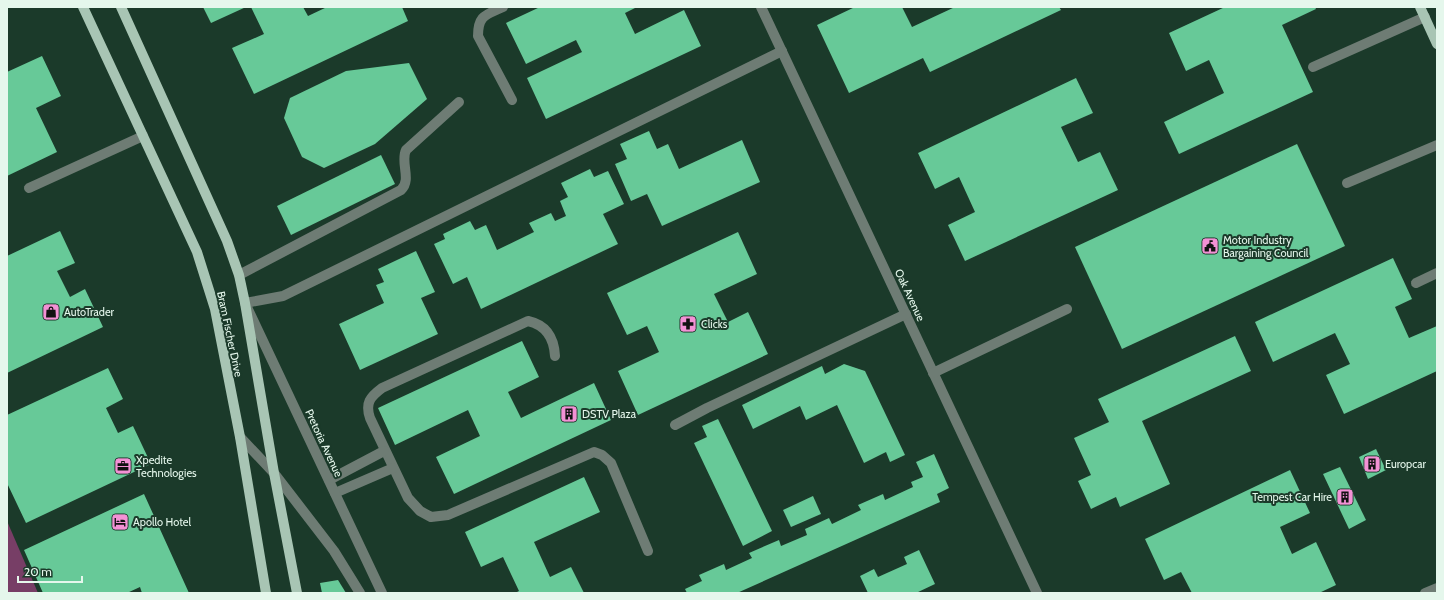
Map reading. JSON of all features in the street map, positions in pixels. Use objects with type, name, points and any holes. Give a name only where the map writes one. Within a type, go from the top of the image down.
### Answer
[{"type":"main road","name":"Bram Fischer Drive","points":[[83,7],[197,252],[215,310],[240,437],[266,593]]},
{"type":"main road","name":"Bram Fischer Drive","points":[[121,7],[227,241],[239,275],[297,593]]},
{"type":"main road","points":[[1420,7],[1437,44]]},
{"type":"street","points":[[503,7],[488,14],[481,20],[478,25],[478,36],[512,100]]},
{"type":"street","name":"Oak Avenue","points":[[761,7],[1037,593]]},
{"type":"street","points":[[1313,68],[1424,17]]},
{"type":"street","points":[[245,303],[283,296],[782,51]]},
{"type":"street","points":[[239,275],[401,190],[406,183],[404,158],[406,150],[459,102]]},
{"type":"street","points":[[30,188],[143,136]]},
{"type":"street","points":[[1347,182],[1437,145]]},
{"type":"street","points":[[1416,283],[1437,273]]},
{"type":"street","name":"Pretoria Avenue","points":[[245,303],[382,593]]},
{"type":"street","points":[[933,373],[1067,310]]},
{"type":"street","points":[[674,425],[906,314]]},
{"type":"street","points":[[555,356],[554,346],[545,328],[535,322],[528,321],[382,388],[374,393],[370,399],[367,409],[384,451],[408,498],[420,511],[431,517],[448,515],[594,452],[602,455],[611,463],[648,551]]},
{"type":"street","points":[[240,437],[274,473],[334,550],[360,593]]},
{"type":"street","points":[[329,480],[384,451]]},
{"type":"street","points":[[335,493],[393,468]]},
{"type":"street","points":[[1425,593],[1437,588]]},
{"type":"shaded area","points":[[7,521],[38,593],[7,593]]},
{"type":"building","points":[[203,7],[246,7],[211,23]]},
{"type":"building","points":[[251,7],[303,7],[308,16],[327,7],[402,7],[408,21],[254,94],[232,48],[264,34]]},
{"type":"building","points":[[540,7],[637,7],[625,13],[635,34],[684,10],[701,46],[546,119],[527,78],[582,52],[576,40],[526,64],[506,23]]},
{"type":"building","points":[[855,7],[902,7],[912,27],[955,7],[1059,7],[1061,10],[930,72],[923,58],[849,93],[817,25]]},
{"type":"building","points":[[1225,7],[1315,7],[1316,9],[1282,25],[1313,92],[1179,154],[1164,122],[1224,93],[1209,60],[1186,71],[1169,33]]},
{"type":"building","points":[[42,56],[61,96],[36,108],[57,152],[7,176],[7,72]]},
{"type":"building","points":[[409,63],[427,99],[375,144],[324,168],[302,157],[284,118],[290,98],[346,71]]},
{"type":"building","points":[[1076,78],[1093,113],[1061,127],[1078,162],[1100,152],[1118,190],[965,261],[948,225],[975,212],[959,177],[935,189],[918,153]]},
{"type":"building","points":[[649,131],[657,149],[668,144],[679,169],[742,140],[760,182],[662,226],[647,194],[631,201],[615,164],[627,159],[620,144]]},
{"type":"building","name":"Motor Industry Bargaining Council","points":[[1297,144],[1345,246],[1122,349],[1075,247]]},
{"type":"building","points":[[381,155],[395,184],[291,235],[277,206]]},
{"type":"building","points":[[590,169],[594,177],[608,171],[624,204],[603,214],[618,244],[481,309],[467,277],[453,284],[434,244],[445,239],[443,234],[470,221],[475,230],[486,225],[497,250],[534,232],[529,223],[551,213],[555,221],[566,216],[560,201],[568,197],[561,183]]},
{"type":"building","name":"AutoTrader","points":[[60,231],[75,263],[57,271],[70,297],[85,289],[103,327],[7,373],[7,256]]},
{"type":"building","name":"Clicks","points":[[738,232],[757,274],[714,294],[728,322],[748,312],[768,354],[638,415],[618,371],[659,352],[647,326],[627,335],[607,293]]},
{"type":"building","points":[[416,251],[435,292],[421,298],[438,334],[360,370],[339,324],[384,303],[376,285],[384,282],[378,269]]},
{"type":"building","points":[[1393,258],[1412,299],[1395,307],[1409,338],[1437,326],[1437,371],[1344,414],[1326,375],[1350,364],[1335,333],[1273,362],[1255,322]]},
{"type":"building","points":[[1235,336],[1251,371],[1142,421],[1170,484],[1120,507],[1116,497],[1091,509],[1078,481],[1091,475],[1074,438],[1109,422],[1098,399]]},
{"type":"building","name":"DSTV Plaza","points":[[522,341],[539,377],[508,392],[521,418],[594,383],[611,420],[454,494],[436,457],[480,436],[468,410],[395,445],[378,408]]},
{"type":"building","points":[[844,364],[865,371],[905,455],[890,462],[886,452],[864,463],[837,405],[806,420],[800,406],[753,429],[742,405],[822,366],[825,374]]},
{"type":"building","points":[[108,368],[123,399],[106,408],[118,433],[133,426],[151,464],[26,523],[7,483],[7,415]]},
{"type":"building","points":[[718,419],[772,531],[743,546],[694,443],[707,437],[702,426]]},
{"type":"building","name":"Europcar","points":[[1376,449],[1386,470],[1368,479],[1359,457]]},
{"type":"building","points":[[934,454],[949,488],[937,494],[940,502],[737,593],[687,593],[685,589],[702,581],[699,575],[724,564],[726,570],[752,558],[749,553],[779,540],[781,546],[807,535],[805,529],[829,518],[832,524],[861,510],[858,505],[883,494],[885,500],[913,487],[911,482],[923,477],[916,462]]},
{"type":"building","name":"Tempest Car Hire","points":[[1340,467],[1366,520],[1349,529],[1323,474]]},
{"type":"building","points":[[1290,470],[1310,513],[1280,527],[1292,554],[1316,542],[1336,585],[1319,593],[1192,593],[1181,572],[1164,580],[1145,539]]},
{"type":"building","points":[[584,477],[600,512],[534,542],[550,577],[571,567],[584,593],[515,593],[519,591],[503,557],[481,567],[465,532]]},
{"type":"building","name":"Apollo Hotel","points":[[144,494],[189,593],[142,593],[140,587],[127,593],[43,593],[24,550]]},
{"type":"building","points":[[813,496],[821,514],[791,527],[783,510]]},
{"type":"building","points":[[919,550],[935,584],[916,593],[868,593],[860,576],[874,569],[878,577],[907,564],[904,557]]},
{"type":"building","points":[[338,580],[346,593],[322,593],[320,583]]},
{"type":"place","name":"Motor Industry Bargaining Council","points":[[1210,246]]},
{"type":"place","name":"AutoTrader","points":[[51,312]]},
{"type":"place","name":"Clicks","points":[[688,324]]},
{"type":"place","name":"DSTV Plaza","points":[[569,414]]},
{"type":"place","name":"Europcar","points":[[1372,464]]},
{"type":"place","name":"Xpedite Technologies","points":[[123,466]]},
{"type":"place","name":"Tempest Car Hire","points":[[1345,497]]},
{"type":"place","name":"Apollo Hotel","points":[[120,522]]}]
